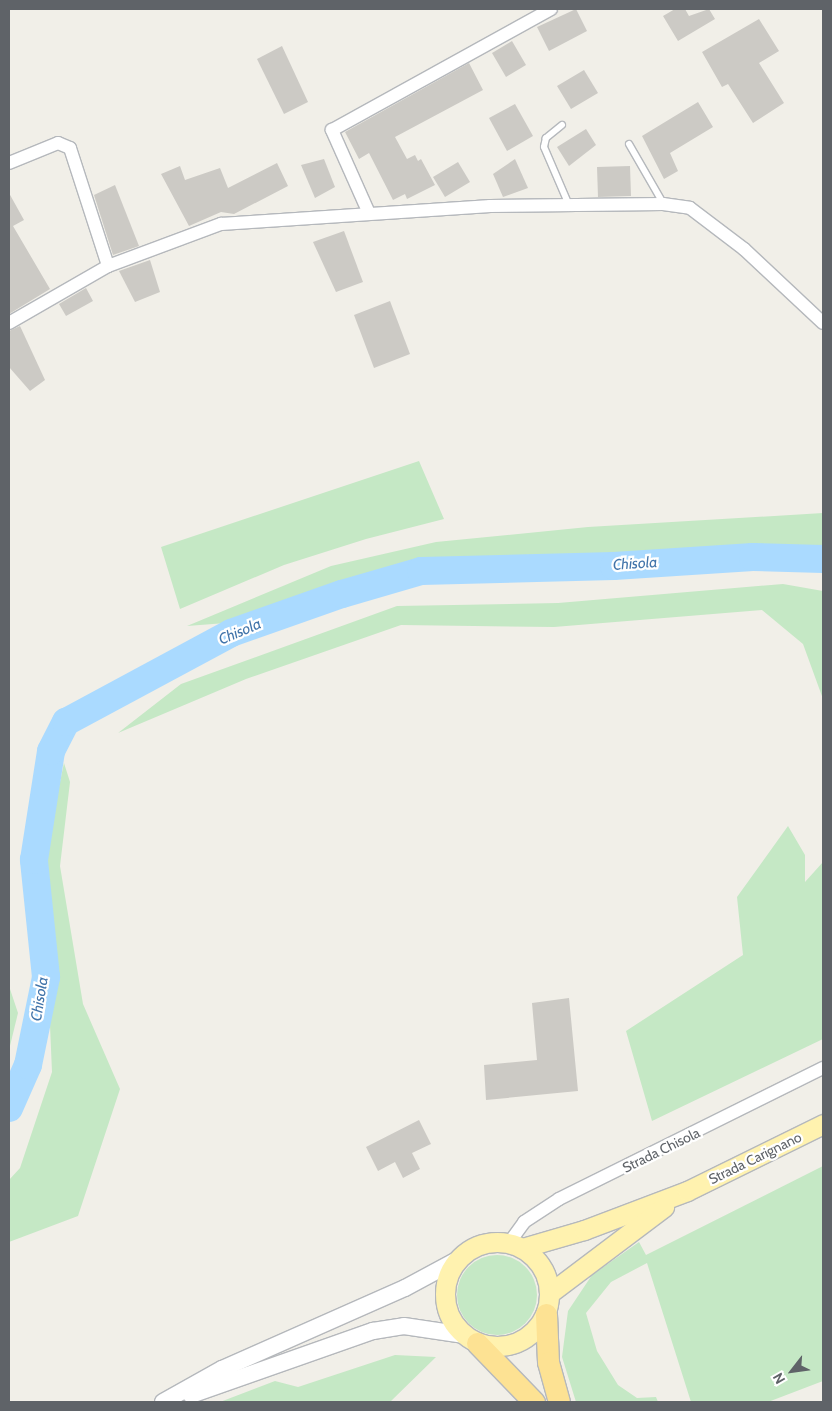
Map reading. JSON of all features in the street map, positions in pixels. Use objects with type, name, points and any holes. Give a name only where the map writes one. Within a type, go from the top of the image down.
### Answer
[{"type":"highway","points":[[546,1314],[548,1362],[559,1402]]},
{"type":"highway","points":[[470,1339],[534,1402]]},
{"type":"main road","name":"Strada Carignano","points":[[687,1191],[823,1124]]},
{"type":"main road","points":[[163,1402],[222,1369],[405,1288],[457,1260],[477,1246],[516,1246],[584,1230],[687,1191]]},
{"type":"main road","points":[[550,1293],[687,1191]]},
{"type":"main road","points":[[170,1402],[373,1331],[404,1326],[470,1339],[493,1347],[525,1340],[546,1314],[550,1293],[542,1267],[516,1246]]},
{"type":"main road","points":[[457,1260],[446,1280],[444,1295],[447,1310],[470,1339]]},
{"type":"street","points":[[368,211],[332,130],[551,9]]},
{"type":"street","points":[[9,163],[58,143],[70,148],[108,266]]},
{"type":"street","points":[[9,323],[108,266],[221,224],[368,211],[663,204],[690,208],[744,249],[823,323]]},
{"type":"street","name":"Strada Chisola","points":[[516,1246],[524,1222],[559,1199],[823,1068]]},
{"type":"lane","points":[[562,125],[546,138],[544,147],[569,205]]},
{"type":"lane","points":[[629,144],[663,204]]},
{"type":"green space","points":[[419,461],[444,519],[366,539],[284,565],[180,609],[161,547]]},
{"type":"green space","points":[[823,513],[823,549],[738,547],[585,557],[436,559],[336,582],[226,623],[187,626],[331,566],[436,542],[588,527]]},
{"type":"green space","points":[[783,584],[823,591],[823,699],[803,644],[762,610],[554,627],[401,625],[246,679],[118,733],[181,684],[397,606],[558,603]]},
{"type":"green space","points":[[64,763],[70,782],[60,866],[83,1004],[120,1089],[78,1216],[9,1242],[9,1180],[20,1168],[52,1072],[43,862]]},
{"type":"green space","points":[[788,826],[805,855],[805,882],[823,862],[823,1039],[652,1121],[626,1031],[743,955],[737,897]]},
{"type":"green space","points":[[9,986],[18,1013],[9,1050]]},
{"type":"green space","points":[[823,1166],[823,1381],[768,1402],[691,1402],[647,1263],[611,1282],[586,1313],[597,1351],[618,1385],[637,1398],[656,1397],[658,1402],[576,1402],[562,1357],[568,1311],[592,1275],[639,1242],[646,1255]]},
{"type":"green space","points":[[497,1255],[512,1258],[525,1267],[534,1280],[537,1295],[534,1310],[525,1323],[512,1332],[497,1335],[482,1332],[469,1323],[460,1310],[457,1295],[460,1280],[469,1267],[482,1258]]},
{"type":"green space","points":[[395,1355],[436,1357],[390,1402],[220,1402],[275,1381],[298,1387]]},
{"type":"building","points":[[576,9],[587,31],[549,51],[537,27]]},
{"type":"building","points":[[675,9],[685,9],[689,16],[709,9],[715,19],[678,41],[663,16]]},
{"type":"building","points":[[759,19],[779,51],[759,63],[784,103],[753,123],[728,84],[722,87],[702,52]]},
{"type":"building","points":[[512,41],[526,65],[506,77],[492,53]]},
{"type":"building","points":[[282,46],[308,102],[284,114],[257,59]]},
{"type":"building","points":[[469,63],[483,90],[395,137],[407,159],[415,155],[418,161],[421,159],[435,185],[407,199],[405,194],[393,200],[369,153],[359,159],[345,132]]},
{"type":"building","points":[[584,70],[598,93],[571,109],[557,86]]},
{"type":"building","points":[[698,102],[713,127],[670,153],[678,171],[664,179],[642,136]]},
{"type":"building","points":[[515,104],[533,136],[507,151],[489,118]]},
{"type":"building","points":[[586,129],[596,145],[569,166],[557,147]]},
{"type":"building","points":[[324,159],[335,187],[315,198],[301,165]]},
{"type":"building","points":[[515,159],[528,188],[503,197],[493,174]]},
{"type":"building","points":[[458,162],[470,182],[445,197],[433,177]]},
{"type":"building","points":[[277,163],[288,186],[234,214],[221,212],[189,226],[161,174],[180,166],[185,180],[220,168],[228,188]]},
{"type":"building","points":[[630,166],[631,196],[598,197],[597,167]]},
{"type":"building","points":[[115,185],[139,246],[113,255],[94,195]]},
{"type":"building","points":[[9,193],[24,220],[13,226],[50,289],[9,314]]},
{"type":"building","points":[[344,231],[363,282],[336,292],[313,242]]},
{"type":"building","points":[[150,260],[160,292],[135,302],[119,271]]},
{"type":"building","points":[[86,288],[93,301],[66,316],[59,304]]},
{"type":"building","points":[[390,301],[410,354],[374,368],[354,315]]},
{"type":"building","points":[[20,326],[45,380],[30,391],[9,367],[9,331]]},
{"type":"building","points":[[569,998],[578,1091],[486,1100],[484,1065],[537,1060],[532,1003]]},
{"type":"building","points":[[419,1120],[431,1144],[412,1153],[420,1169],[403,1178],[395,1162],[378,1171],[366,1147]]},
{"type":"waterway","name":"Chisola","points":[[9,1108],[28,1065],[46,977],[34,860],[51,751],[66,722],[231,633],[342,594],[421,571],[614,566],[753,557],[823,559]]}]
